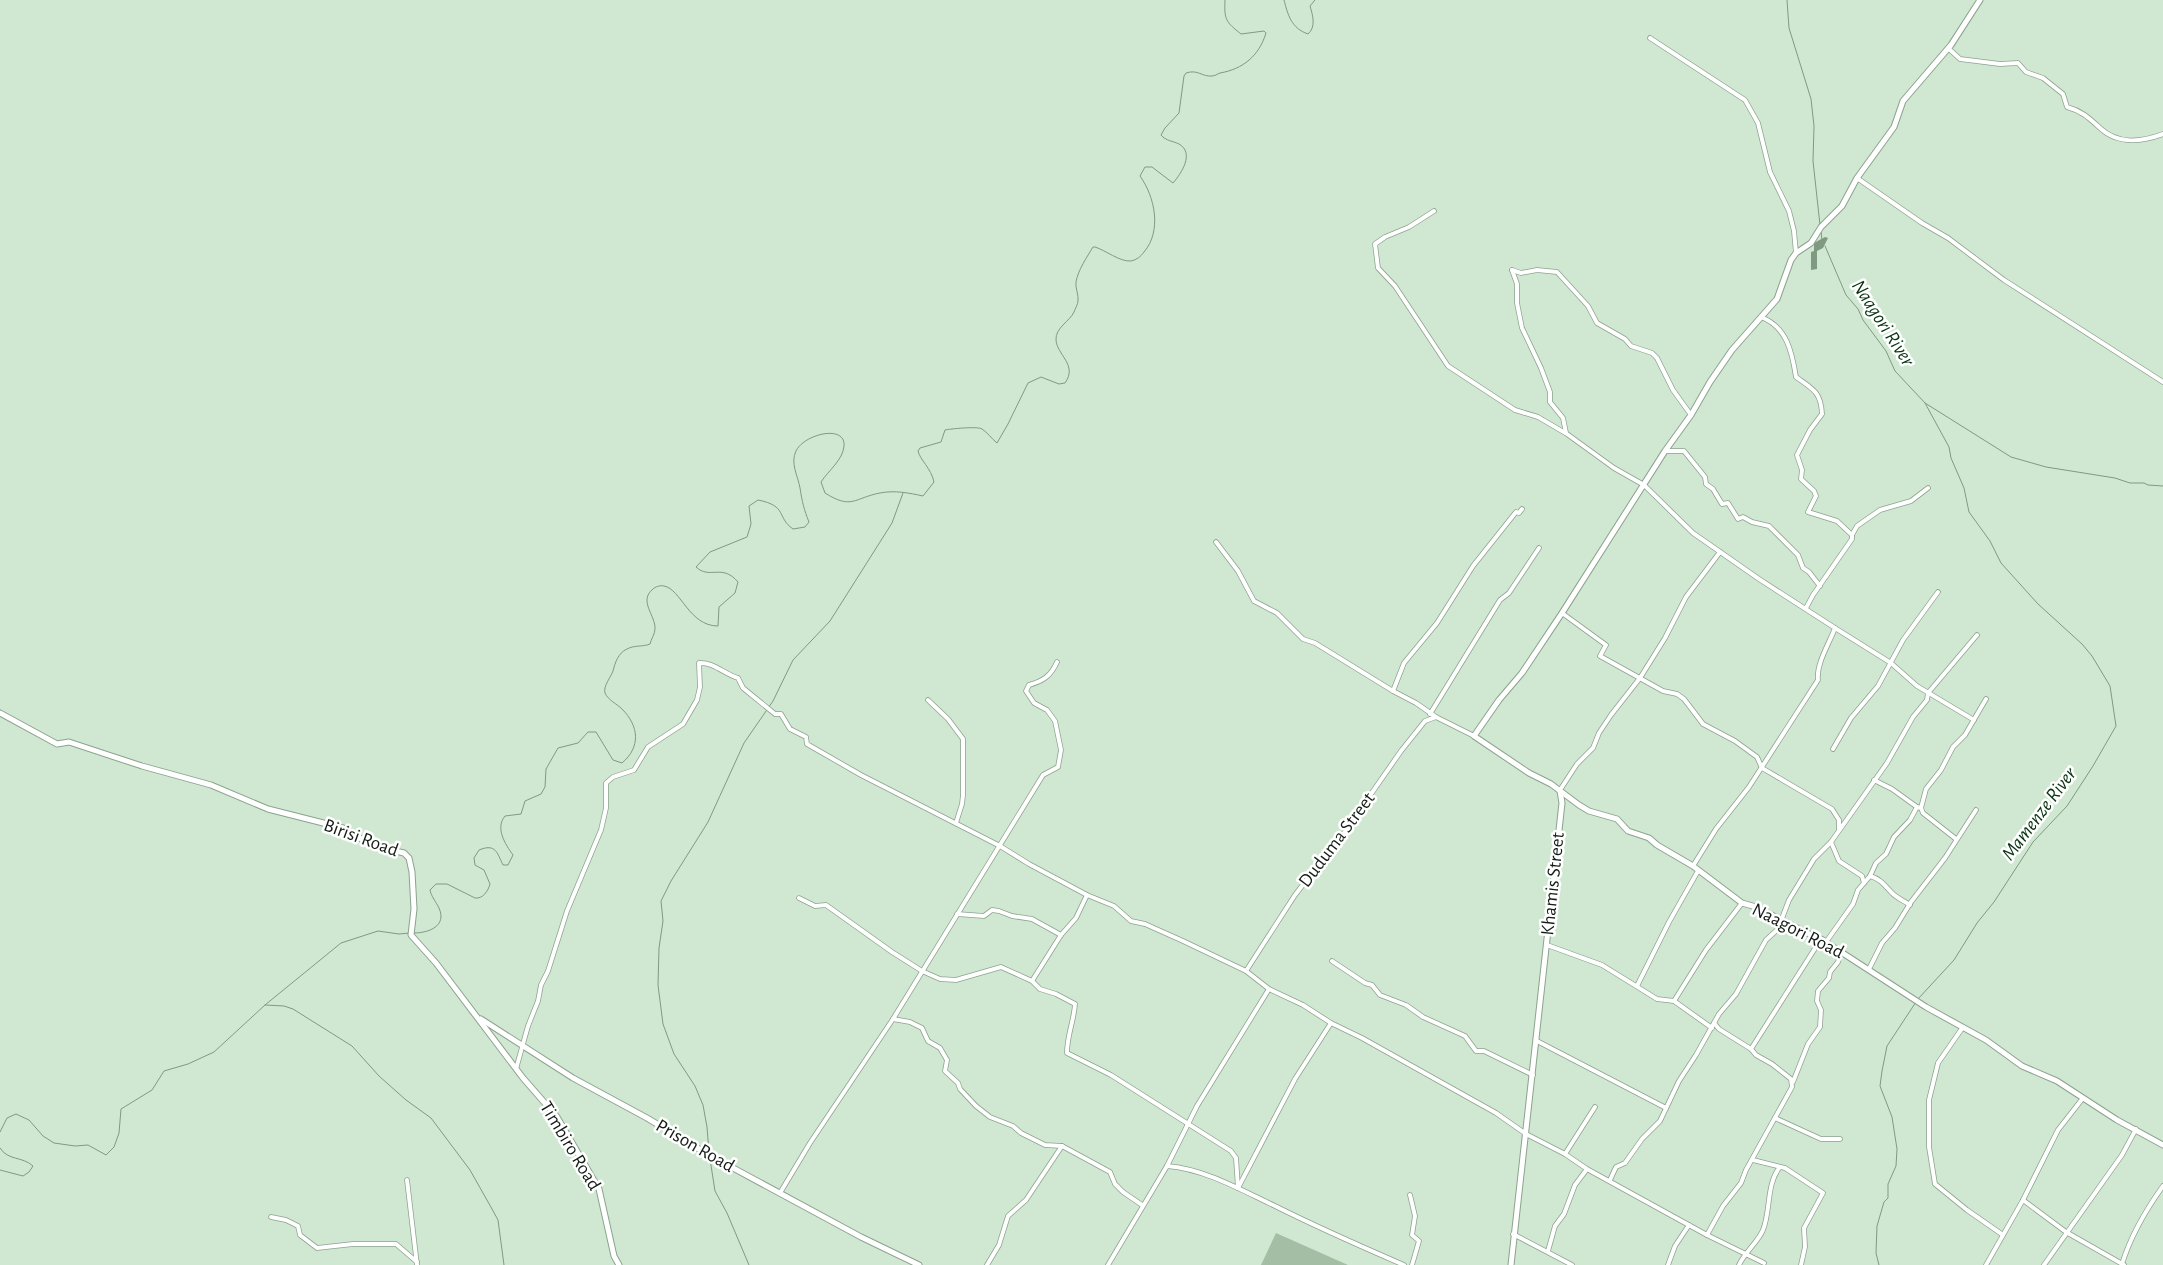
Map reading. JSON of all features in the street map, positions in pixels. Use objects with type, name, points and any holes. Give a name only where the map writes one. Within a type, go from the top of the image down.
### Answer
[{"type":"street","points":[[1474,736],[1499,700],[1522,673],[1732,350],[1777,299],[1791,260],[1796,253],[1811,243],[1821,227],[1842,206],[1857,178],[1894,127],[1903,101],[1948,48],[1980,0]]},
{"type":"street","points":[[1650,38],[1745,100],[1758,124],[1770,172],[1786,201],[1794,231],[1796,253]]},
{"type":"street","points":[[1948,48],[1960,59],[2000,64],[2018,63],[2026,72],[2043,78],[2063,94],[2067,107],[2081,112],[2102,130],[2122,141],[2147,139],[2163,134]]},
{"type":"street","points":[[1857,178],[1922,223],[1948,238],[2004,280],[2163,382]]},
{"type":"street","points":[[1434,211],[1408,227],[1384,237],[1376,244],[1378,268],[1395,286],[1448,366],[1515,410],[1538,418],[1566,434],[1614,468],[1644,485],[1693,532],[1720,552],[1890,664],[1928,693],[1974,720]]},
{"type":"street","points":[[1566,434],[1562,418],[1550,402],[1550,392],[1541,368],[1522,328],[1517,303],[1517,284],[1512,270],[1521,273],[1537,270],[1556,272],[1588,306],[1597,323],[1625,339],[1632,346],[1652,353],[1657,358],[1674,390],[1691,415]]},
{"type":"street","points":[[1761,317],[1773,322],[1792,350],[1796,376],[1813,389],[1822,400],[1822,414],[1810,430],[1797,455],[1802,470],[1802,479],[1814,491],[1816,496],[1808,512],[1837,521],[1852,535]]},
{"type":"street","points":[[1665,451],[1684,451],[1722,504],[1728,503],[1738,519],[1742,517],[1769,526],[1798,555],[1803,568],[1809,572],[1820,586]]},
{"type":"street","points":[[1806,608],[1852,539],[1857,526],[1880,510],[1911,502],[1928,488]]},
{"type":"street","points":[[1393,691],[1404,663],[1437,623],[1473,566],[1516,512],[1519,513],[1522,509]]},
{"type":"street","name":"Naagori Road","points":[[1216,542],[1238,571],[1254,601],[1277,613],[1303,639],[1315,643],[1430,714],[1474,736],[1529,773],[1560,790],[1584,808],[1618,819],[1628,831],[1649,838],[1657,845],[1693,866],[1742,902],[1824,940],[1926,1007],[1994,1045],[2022,1066],[2057,1081],[2082,1098],[2163,1145]]},
{"type":"street","points":[[1430,714],[1500,600],[1509,592],[1539,548]]},
{"type":"street","points":[[1560,790],[1577,764],[1593,748],[1611,715],[1640,678],[1665,638],[1686,597],[1720,552]]},
{"type":"street","points":[[1833,749],[1851,718],[1878,686],[1903,640],[1938,592]]},
{"type":"street","points":[[1562,613],[1606,645],[1600,656],[1663,691],[1677,694],[1684,699],[1703,724],[1736,741],[1757,758],[1762,768],[1832,809],[1839,820],[1840,829]]},
{"type":"street","points":[[1693,866],[1710,838],[1762,768],[1818,680],[1817,668],[1828,649],[1835,628]]},
{"type":"street","points":[[1610,1180],[1616,1168],[1626,1163],[1642,1139],[1660,1121],[1679,1081],[1719,1014],[1736,994],[1766,940],[1778,929],[1789,900],[1809,867],[1831,842],[1898,745],[1913,718],[1927,700],[1928,693],[1977,635]]},
{"type":"street","points":[[780,1193],[810,1143],[893,1019],[1044,775],[1058,767],[1061,750],[1055,720],[1047,710],[1034,703],[1026,691],[1029,685],[1044,679],[1052,673],[1057,662]]},
{"type":"street","points":[[516,1069],[567,911],[601,830],[606,808],[606,783],[613,777],[634,770],[648,747],[683,724],[697,700],[700,687],[700,663],[712,664],[726,674],[738,678],[743,688],[775,714],[781,714],[790,729],[806,737],[807,744],[861,775],[1000,846],[1028,864],[1087,895],[1114,906],[1131,921],[1145,924],[1183,940],[1246,971],[1269,989],[1303,1005],[1331,1023],[1362,1038],[1496,1113],[1526,1134],[1565,1154],[1587,1169],[1707,1235],[1764,1263]]},
{"type":"street","points":[[1751,1049],[1824,940],[1852,904],[1876,863],[1886,854],[1894,837],[1919,807],[1926,789],[1941,770],[1953,746],[1966,734],[1986,699]]},
{"type":"street","points":[[928,700],[948,719],[963,739],[963,795],[956,823]]},
{"type":"street","points":[[1425,710],[1425,722]]},
{"type":"street","name":"Birisi Road","points":[[0,713],[57,744],[73,743],[142,766],[211,785],[268,809],[343,828],[374,846],[404,852],[409,858],[412,872],[414,909],[411,935],[436,963],[477,1017]]},
{"type":"street","name":"Duduma Street","points":[[1246,971],[1295,896],[1340,837],[1356,820],[1367,799],[1425,722],[1436,717]]},
{"type":"street","points":[[1874,780],[1892,789],[1919,807],[1956,839]]},
{"type":"street","name":"Khamis Street","points":[[1511,1265],[1562,803],[1560,790]]},
{"type":"street","points":[[1869,969],[1882,942],[1895,928],[1945,858],[1976,810]]},
{"type":"street","points":[[1831,842],[1838,852],[1839,861],[1862,876],[1864,883]]},
{"type":"street","points":[[1637,986],[1669,922],[1698,871]]},
{"type":"street","points":[[1870,876],[1876,878],[1889,888],[1892,893],[1910,905]]},
{"type":"street","points":[[1032,981],[1062,935],[1076,918],[1087,895]]},
{"type":"street","points":[[798,898],[815,906],[826,905],[922,971],[940,979],[956,980],[1001,967],[1032,981],[1040,989],[1056,994],[1075,1004],[1074,1015],[1067,1038],[1067,1053],[1112,1075],[1231,1151],[1236,1158],[1238,1188]]},
{"type":"street","points":[[1674,1001],[1706,950],[1720,934],[1742,902]]},
{"type":"street","points":[[958,914],[984,916],[992,910],[999,911],[1012,916],[1032,919],[1062,935]]},
{"type":"street","points":[[1547,945],[1602,965],[1656,999],[1674,1001],[1712,1028]]},
{"type":"street","points":[[1707,1235],[1753,1160],[1793,1082],[1808,1044],[1820,1027],[1821,1010],[1817,1001],[1818,991],[1829,978],[1841,951]]},
{"type":"street","points":[[1332,961],[1365,983],[1372,985],[1380,996],[1406,1005],[1424,1017],[1465,1036],[1476,1051],[1484,1051],[1533,1075]]},
{"type":"street","points":[[1108,1265],[1142,1205],[1167,1166],[1187,1124],[1269,989]]},
{"type":"street","name":"Prison Road","points":[[477,1017],[573,1078],[861,1237],[918,1265]]},
{"type":"street","name":"Timbiro Road","points":[[477,1017],[516,1069],[557,1117],[591,1174],[599,1189],[614,1256],[619,1265]]},
{"type":"street","points":[[893,1019],[910,1022],[922,1028],[928,1041],[940,1048],[947,1060],[945,1071],[958,1083],[960,1089],[976,1106],[990,1117],[1013,1126],[1021,1133],[1045,1144],[1062,1146],[1110,1172],[1115,1184],[1142,1205]]},
{"type":"street","points":[[1238,1188],[1295,1079],[1331,1023]]},
{"type":"street","points":[[1714,1023],[1719,1029],[1772,1064],[1793,1082]]},
{"type":"street","points":[[1963,1027],[1938,1063],[1929,1100],[1929,1147],[1934,1184],[2003,1235]]},
{"type":"street","points":[[1537,1041],[1666,1108]]},
{"type":"street","points":[[1986,1265],[2023,1200],[2058,1130],[2082,1098]]},
{"type":"street","points":[[1565,1154],[1595,1107]]},
{"type":"street","points":[[1775,1118],[1821,1138],[1840,1139]]},
{"type":"street","points":[[2044,1265],[2117,1162],[2136,1129]]},
{"type":"street","points":[[987,1265],[999,1245],[1008,1216],[1026,1200],[1062,1146]]},
{"type":"street","points":[[1753,1160],[1780,1167],[1823,1193],[1804,1228],[1805,1247],[1801,1265]]},
{"type":"street","points":[[1167,1166],[1187,1169],[1238,1188],[1348,1241],[1404,1265]]},
{"type":"street","points":[[1739,1265],[1763,1230],[1769,1214],[1774,1174],[1780,1167]]},
{"type":"street","points":[[1548,1251],[1555,1226],[1564,1214],[1576,1185],[1587,1169]]},
{"type":"street","points":[[407,1180],[417,1264]]},
{"type":"street","points":[[2023,1200],[2066,1232],[2123,1264],[2130,1239],[2150,1204],[2163,1186]]},
{"type":"street","points":[[1410,1195],[1415,1216],[1412,1234],[1419,1241],[1412,1265]]},
{"type":"street","points":[[271,1217],[286,1220],[298,1226],[300,1235],[316,1248],[353,1244],[396,1244],[417,1264]]},
{"type":"street","points":[[1668,1265],[1675,1246],[1689,1225]]},
{"type":"street","points":[[1513,1234],[1572,1265]]},
{"type":"shaded area","points":[[1825,237],[1828,238],[1823,248],[1817,251],[1817,269],[1811,270],[1811,252],[1814,251],[1814,243]]},
{"type":"shaded area","points":[[1276,1233],[1348,1265],[1261,1265]]},
{"type":"waterway","points":[[414,933],[431,930],[439,924],[441,914],[430,890],[436,884],[447,884],[475,898],[485,894],[490,884],[484,870],[475,865],[474,858],[479,850],[485,848],[495,850],[503,865],[508,865],[513,855],[502,836],[502,821],[505,816],[521,814],[525,801],[541,794],[545,787],[546,769],[558,748],[578,743],[588,732],[596,732],[613,760],[622,763],[628,757],[635,743],[636,736],[632,722],[622,709],[608,698],[605,690],[621,653],[636,646],[650,644],[655,624],[647,604],[649,594],[654,588],[664,586],[676,594],[700,620],[718,626],[719,607],[735,593],[738,582],[727,573],[706,572],[696,567],[710,552],[747,537],[751,524],[749,506],[758,500],[774,505],[793,529],[805,527],[809,522],[803,505],[794,460],[800,445],[815,436],[824,434],[832,433],[843,439],[844,446],[841,456],[821,482],[825,493],[841,501],[853,501],[871,495],[891,492],[923,496],[934,482],[931,473],[919,454],[920,448],[941,442],[945,430],[964,428],[982,429],[997,443],[1028,383],[1041,377],[1059,384],[1065,383],[1068,377],[1068,365],[1057,345],[1056,336],[1077,305],[1076,282],[1083,264],[1093,247],[1127,261],[1137,259],[1150,244],[1155,224],[1153,204],[1140,176],[1145,167],[1152,167],[1173,183],[1185,164],[1186,153],[1184,148],[1161,135],[1179,113],[1184,76],[1190,72],[1213,76],[1243,65],[1254,55],[1263,41],[1266,33],[1264,31],[1241,34],[1229,23],[1225,12],[1225,0]]},
{"type":"waterway","points":[[1284,0],[1294,25],[1308,34],[1313,25],[1310,6],[1315,0]]},
{"type":"waterway","name":"Naagori River","points":[[1787,0],[1789,28],[1811,99],[1814,126],[1813,161],[1820,225]]},
{"type":"waterway","name":"Naagori River","points":[[1821,231],[1822,240]]},
{"type":"waterway","name":"Naagori River","points":[[1825,246],[1846,295],[1858,309],[1863,320],[1886,351],[1895,371],[1925,403],[2011,457],[2046,467],[2115,478],[2130,483],[2163,486]]},
{"type":"waterway","name":"Mamenze River","points":[[1918,999],[1954,960],[2033,842],[2067,806],[2116,726],[2110,686],[2092,656],[2082,644],[2038,604],[2001,563],[1990,541],[1969,512],[1964,488],[1951,458],[1949,447],[1925,403]]},
{"type":"waterway","points":[[709,1152],[703,1105],[695,1086],[674,1054],[663,1024],[658,985],[659,948],[663,921],[661,901],[671,881],[708,822],[744,743],[773,701],[793,660],[830,621],[892,523],[903,493]]},
{"type":"waterway","points":[[0,1132],[7,1118],[16,1114],[29,1120],[43,1136],[54,1143],[75,1146],[88,1145],[106,1155],[114,1147],[119,1133],[121,1109],[152,1090],[164,1071],[188,1064],[214,1052],[265,1005],[341,943],[378,931],[399,934],[410,933]]},
{"type":"waterway","name":"Mamenze River","points":[[1879,1265],[1876,1253],[1877,1226],[1884,1202],[1888,1198],[1888,1184],[1896,1166],[1897,1149],[1892,1117],[1880,1086],[1882,1071],[1887,1046],[1916,1002]]},
{"type":"waterway","points":[[265,1005],[284,1006],[293,1009],[352,1046],[379,1076],[406,1100],[431,1118],[470,1170],[498,1220],[504,1265]]},
{"type":"waterway","points":[[0,1148],[7,1155],[33,1166],[23,1176],[0,1170]]},
{"type":"waterway","points":[[710,1159],[715,1191],[727,1213],[749,1265]]}]
